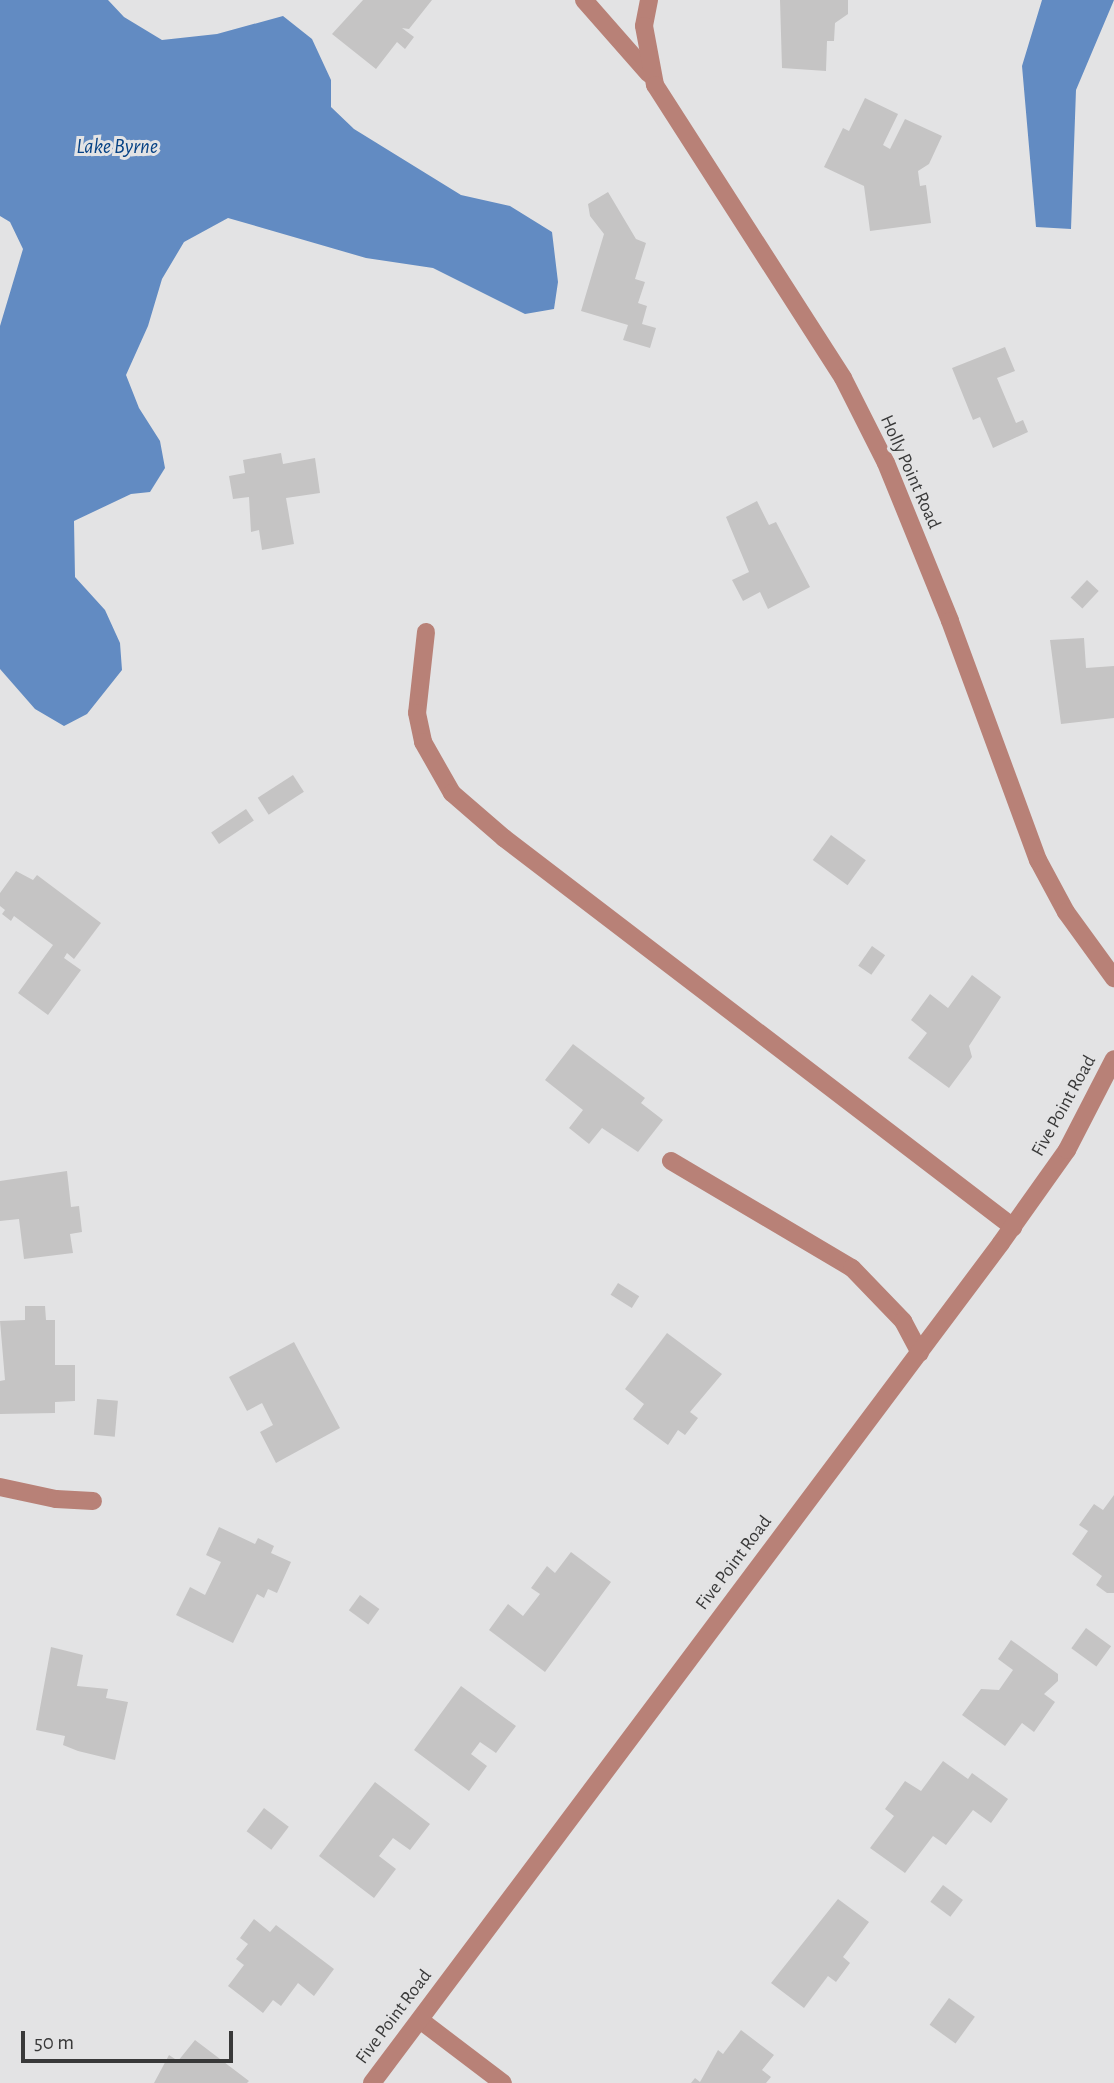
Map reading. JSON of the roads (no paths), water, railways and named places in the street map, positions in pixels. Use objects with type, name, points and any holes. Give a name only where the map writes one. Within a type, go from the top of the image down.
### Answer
[{"type":"street","points":[[584,0],[652,77]]},
{"type":"street","name":"Holly Point Road","points":[[649,0],[644,26],[652,77],[843,378],[886,463],[940,596],[1038,860],[1066,912],[1114,978]]},
{"type":"street","points":[[426,632],[417,713],[435,769],[453,793],[504,838],[1013,1227]]},
{"type":"street","name":"Five Point Road","points":[[372,2083],[1013,1227],[1067,1150],[1114,1059]]},
{"type":"street","points":[[671,1161],[852,1268],[903,1321],[920,1353]]},
{"type":"street","points":[[0,1487],[56,1499],[93,1501]]},
{"type":"street","points":[[420,2020],[503,2083]]},
{"type":"water","name":"Lake Byrne","points":[[0,0],[108,0],[124,17],[162,40],[217,34],[283,16],[312,39],[331,80],[331,107],[354,129],[461,195],[510,206],[552,232],[558,282],[554,309],[525,314],[433,268],[366,258],[228,218],[184,242],[162,279],[148,326],[126,375],[139,408],[160,441],[165,468],[150,492],[131,494],[74,521],[75,577],[105,610],[120,643],[122,670],[87,714],[64,726],[35,709],[0,669],[0,326],[23,249],[10,222],[0,216]]},
{"type":"water","points":[[1042,0],[1114,0],[1076,90],[1071,229],[1036,227],[1022,66]]}]
